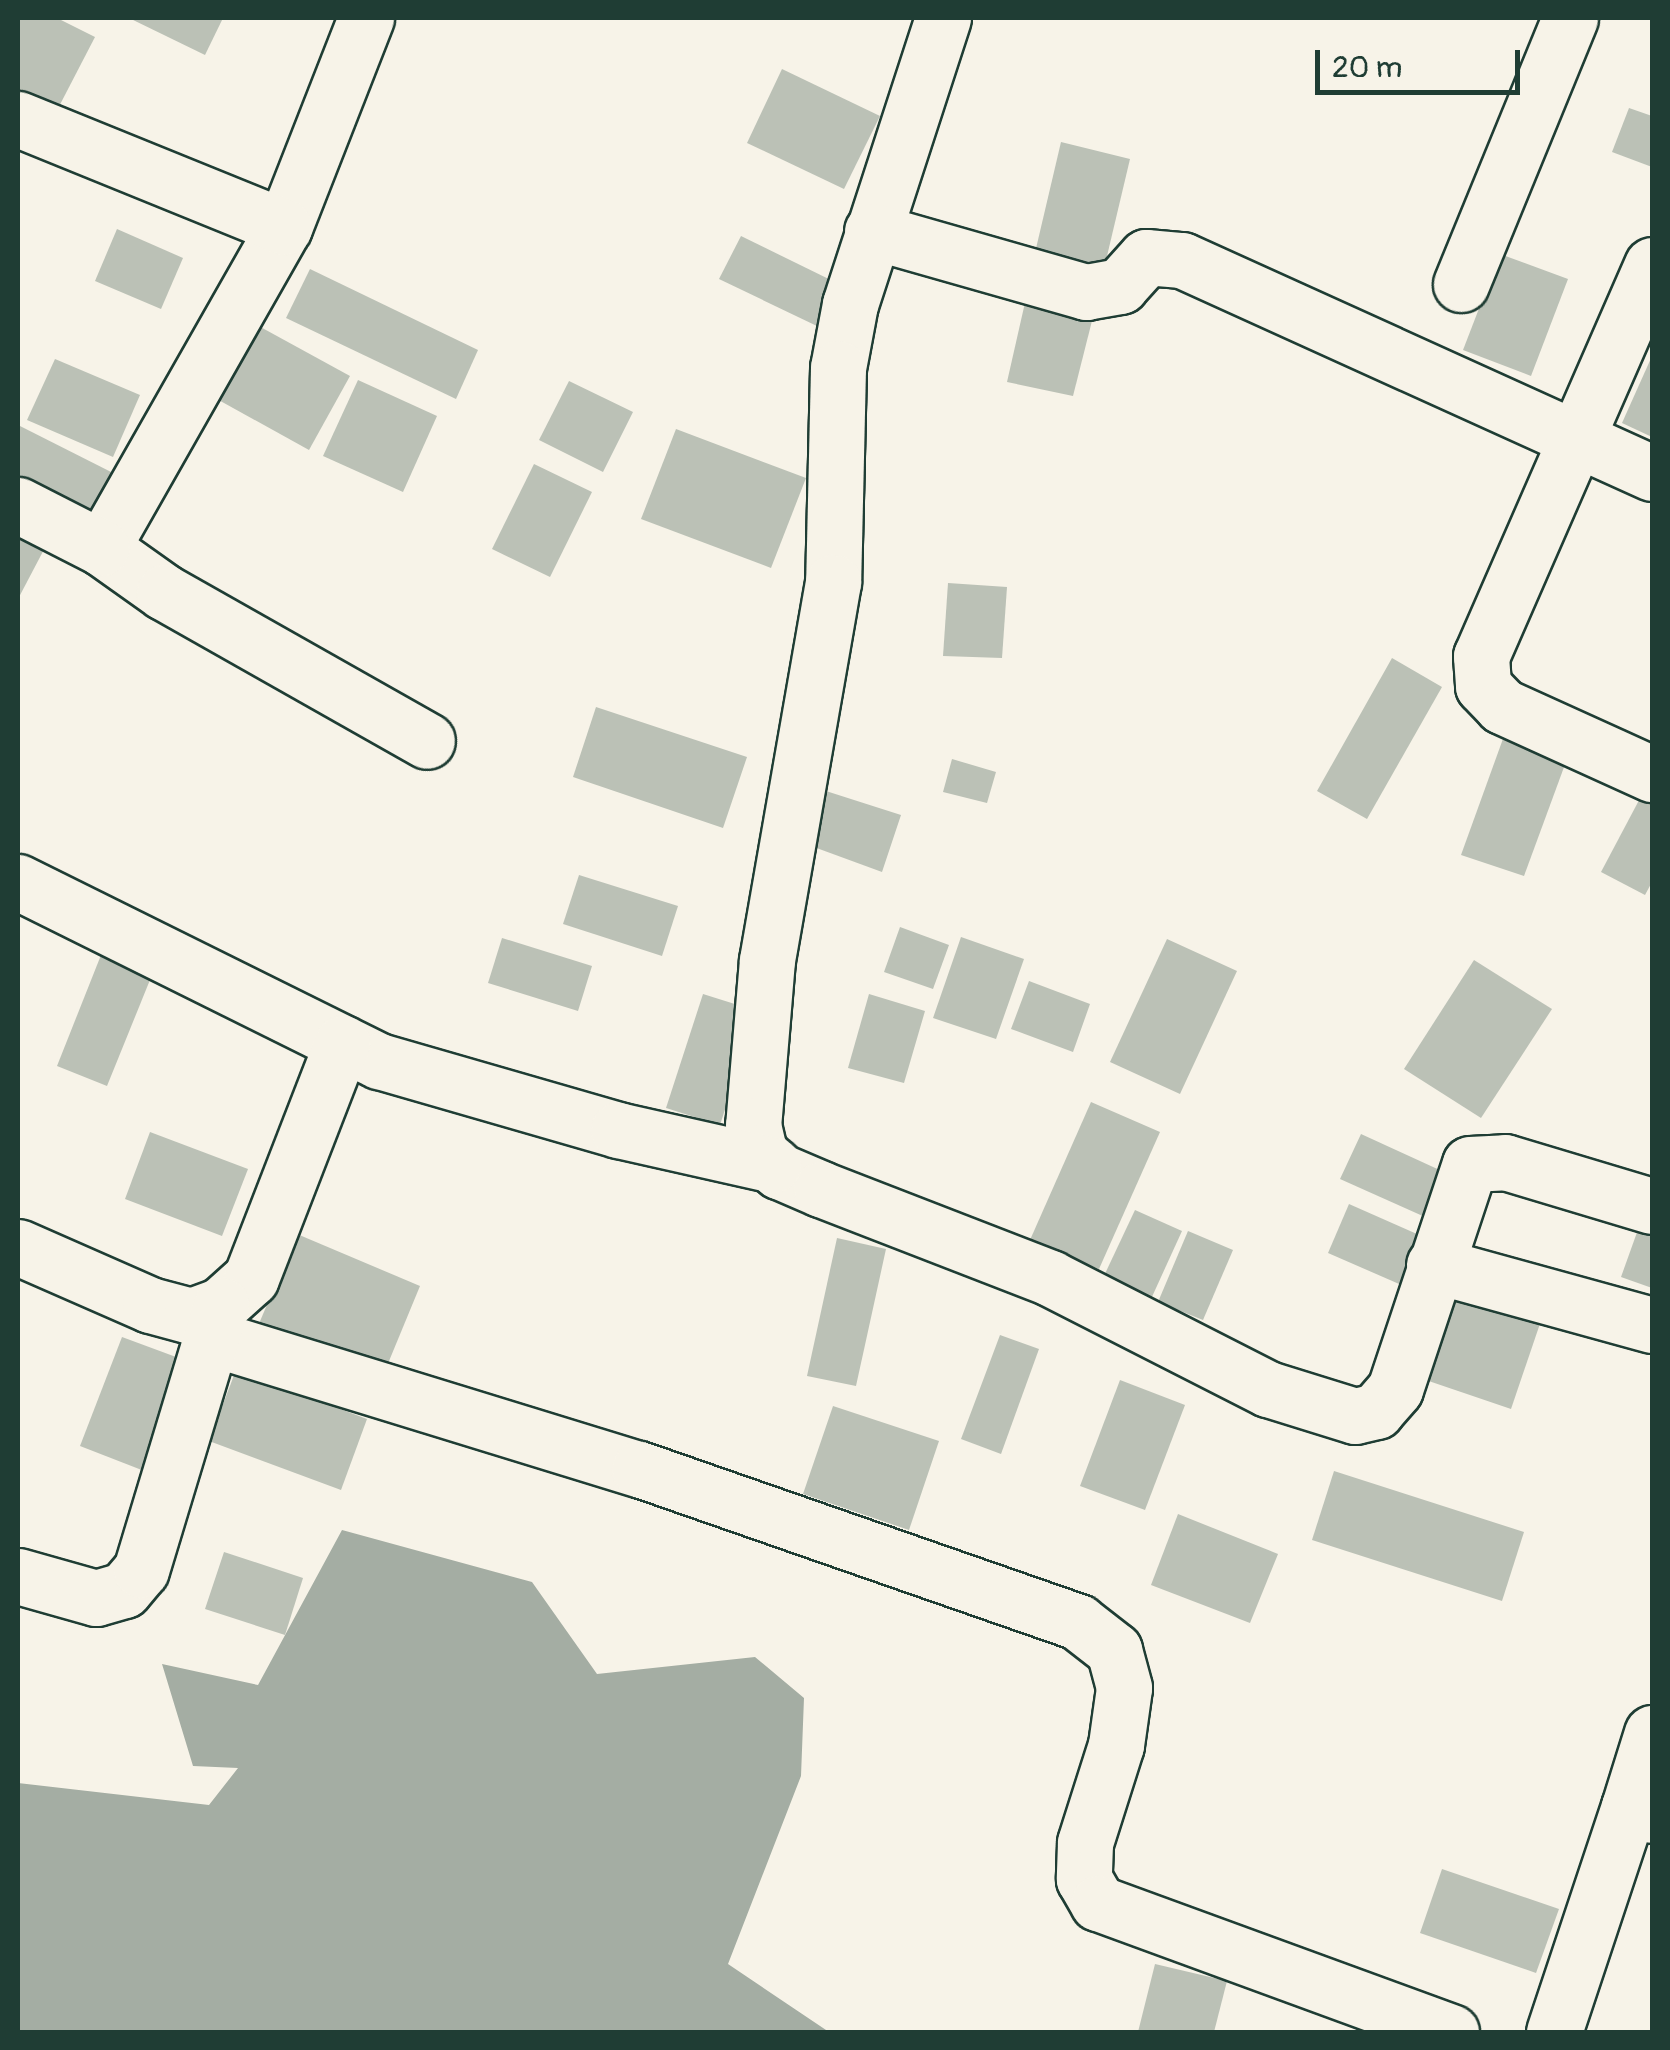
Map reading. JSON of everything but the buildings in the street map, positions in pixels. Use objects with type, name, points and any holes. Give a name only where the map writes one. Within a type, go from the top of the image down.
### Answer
[{"type":"street","points":[[102,548],[284,227],[366,18]]},
{"type":"street","points":[[773,1165],[759,1152],[753,1124],[767,960],[832,582],[838,368],[872,231],[943,18]]},
{"type":"street","points":[[1461,284],[1570,18]]},
{"type":"street","points":[[18,118],[284,227]]},
{"type":"street","points":[[872,231],[1086,292],[1120,286],[1146,258],[1182,260],[1652,473]]},
{"type":"street","points":[[1652,265],[1481,656],[1484,686],[1502,706],[1652,774]]},
{"type":"street","points":[[18,505],[102,548],[164,592],[427,741]]},
{"type":"street","points":[[18,882],[342,1044],[433,1080],[773,1165],[1050,1278],[1268,1390],[1355,1416],[1376,1411],[1395,1389],[1462,1173],[1478,1160],[1652,1206]]},
{"type":"street","points":[[18,1576],[96,1598],[124,1590],[142,1570],[216,1322],[252,1278],[342,1044]]},
{"type":"street","points":[[18,1247],[150,1305],[216,1322],[1078,1622],[1114,1650],[1124,1688],[1116,1745],[1085,1843],[1084,1879],[1098,1903],[1451,2032]]},
{"type":"street","points":[[1434,1265],[1652,1325]]},
{"type":"street","points":[[1554,2032],[1641,1811],[1652,1734]]},
{"type":"shaded area","points":[[342,1530],[532,1582],[597,1674],[755,1657],[804,1698],[801,1776],[728,1964],[829,2032],[18,2032],[18,1783],[209,1805],[238,1768],[193,1766],[162,1664],[258,1685]]}]
